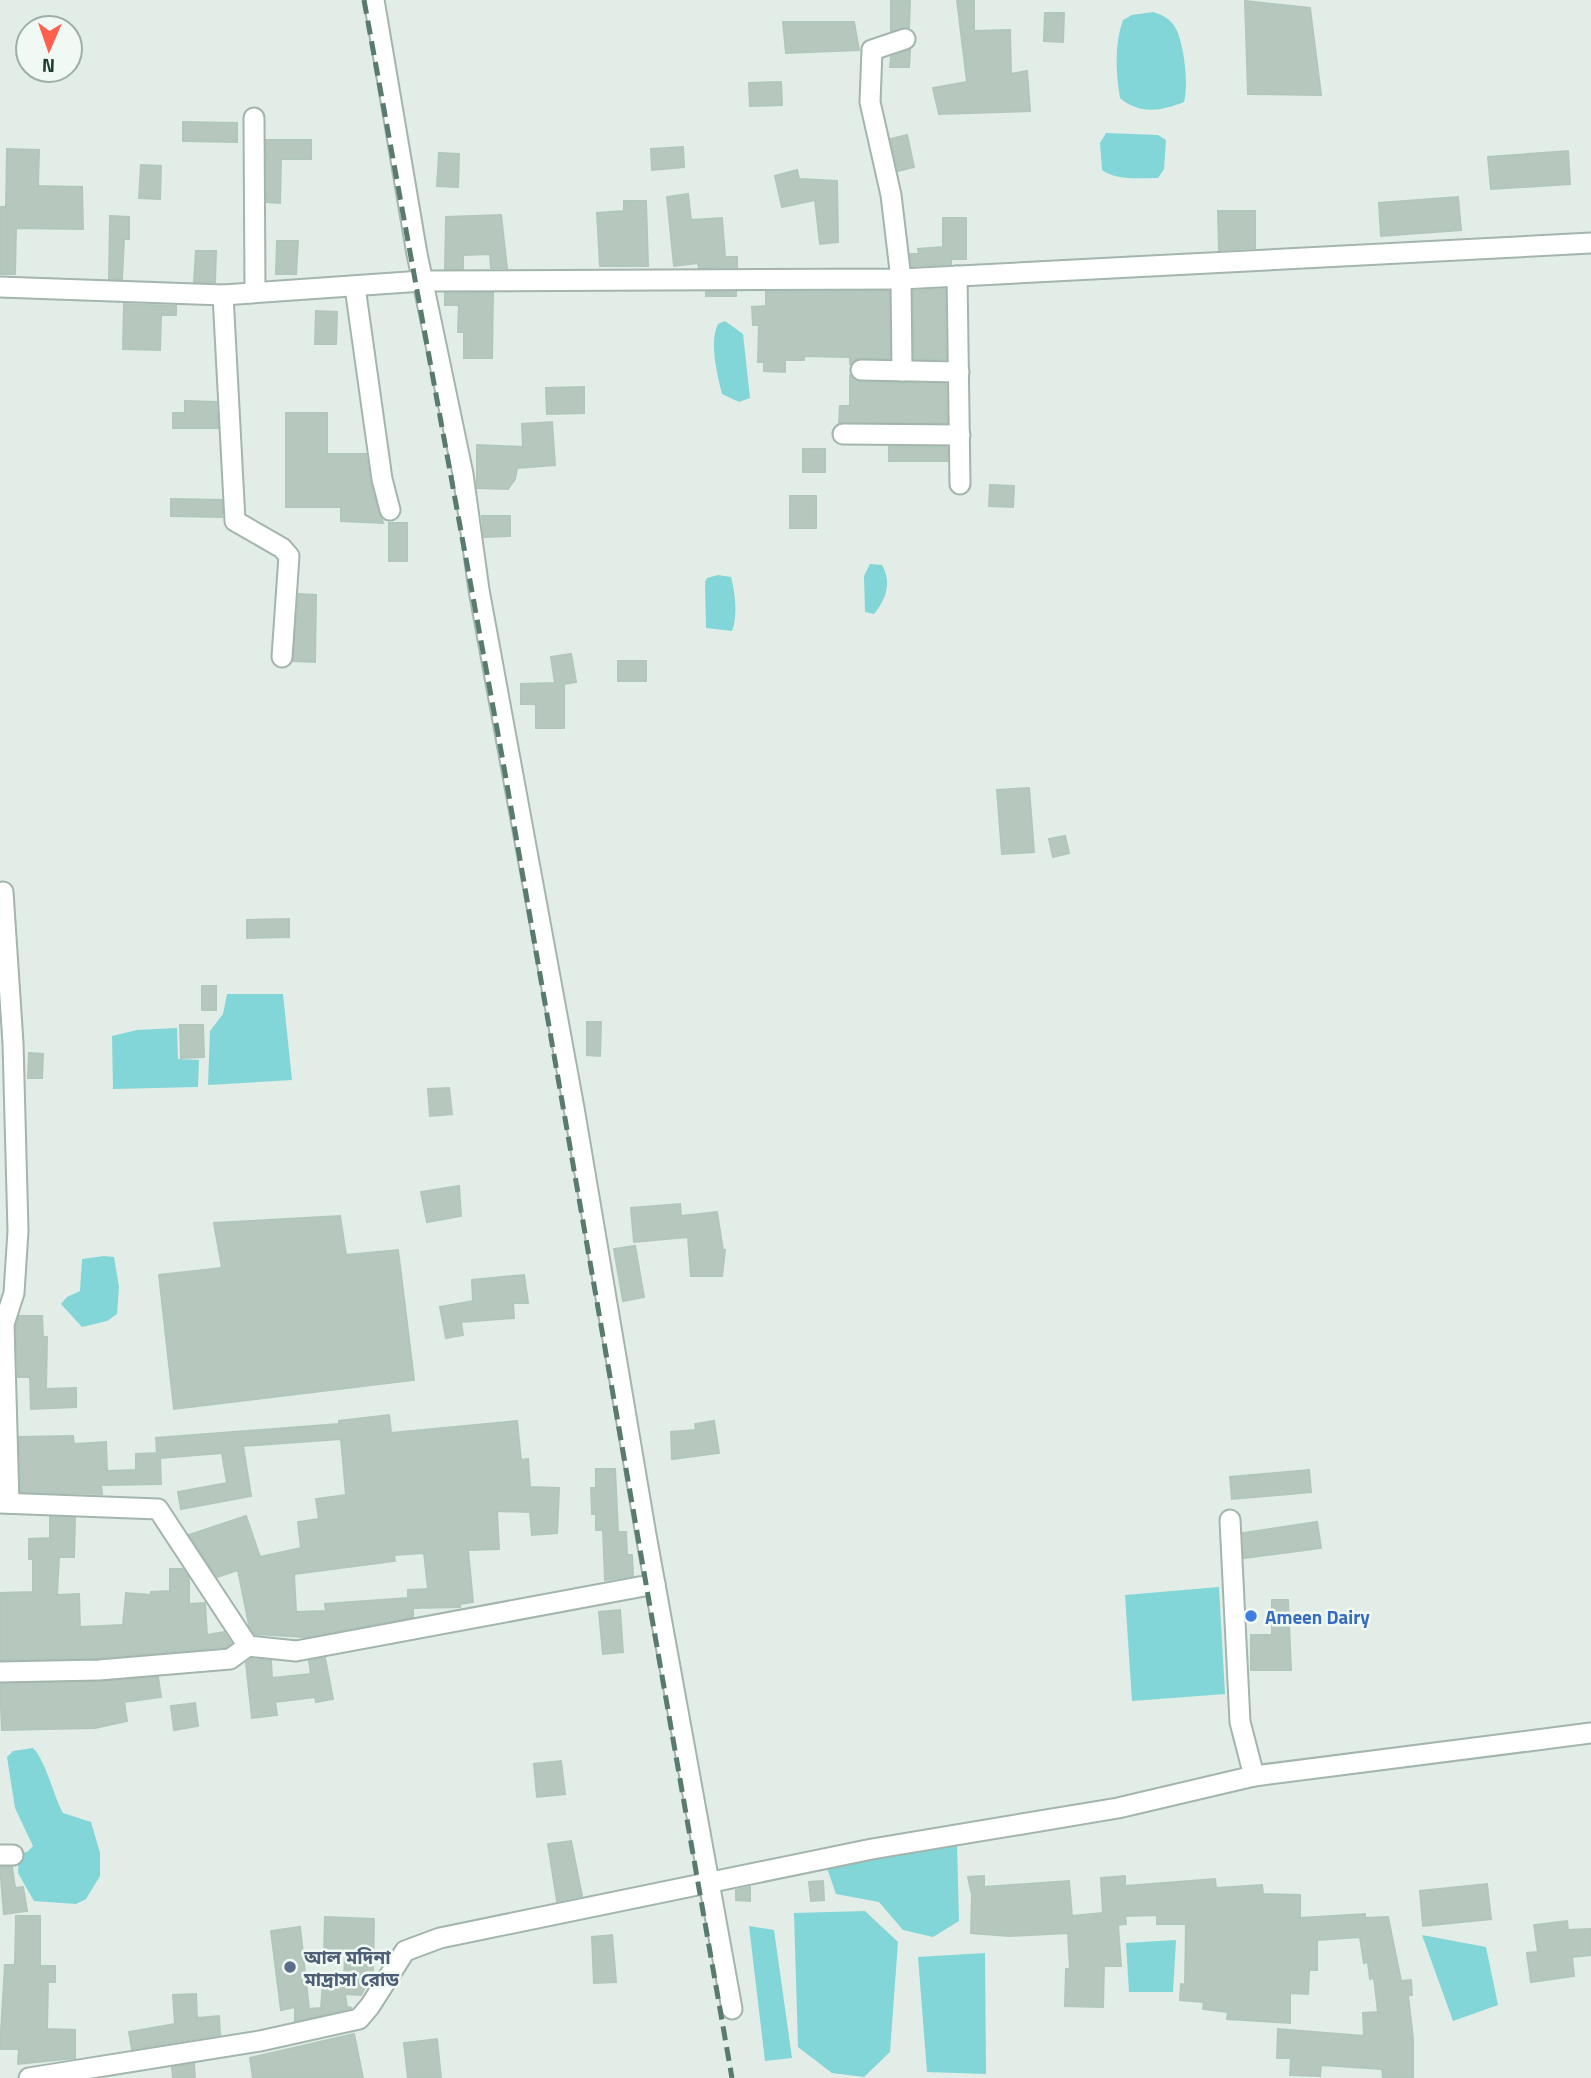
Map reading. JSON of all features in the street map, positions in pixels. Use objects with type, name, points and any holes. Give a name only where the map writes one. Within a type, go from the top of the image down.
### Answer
[{"type":"street","points":[[374,0],[422,281],[463,474],[479,590],[571,1094],[655,1584],[732,2009]]},
{"type":"street","points":[[902,371],[901,279],[891,195],[870,102],[870,68],[872,50],[905,39]]},
{"type":"street","points":[[254,118],[255,291]]},
{"type":"street","points":[[0,286],[223,295],[422,281],[901,279],[1591,243]]},
{"type":"street","points":[[957,276],[960,484]]},
{"type":"street","points":[[355,287],[382,479],[390,510]]},
{"type":"street","points":[[223,295],[235,521],[282,548],[289,556],[282,657]]},
{"type":"street","points":[[860,370],[959,372]]},
{"type":"street","points":[[843,434],[960,435]]},
{"type":"street","points":[[3,892],[3,938],[13,1044],[18,1231],[14,1293],[4,1324],[4,1503],[158,1508],[248,1646]]},
{"type":"street","points":[[1230,1520],[1240,1723],[1254,1776]]},
{"type":"street","points":[[0,1672],[99,1670],[230,1659],[248,1646],[296,1651],[655,1584]]},
{"type":"street","points":[[29,2078],[260,2041],[359,2019],[370,2006],[394,1964],[405,1951],[422,1942],[872,1849],[1118,1808],[1254,1776],[1591,1733]]},
{"type":"water","points":[[1153,12],[1166,18],[1176,29],[1183,54],[1186,86],[1184,102],[1151,110],[1135,107],[1120,98],[1117,59],[1123,20],[1132,15]]},
{"type":"water","points":[[1106,133],[1158,135],[1166,140],[1164,169],[1158,178],[1122,177],[1102,170],[1100,143]]},
{"type":"water","points":[[725,321],[743,334],[750,398],[739,402],[722,394],[716,368],[715,331],[718,324]]},
{"type":"water","points":[[870,564],[882,565],[887,578],[882,603],[874,614],[865,612],[864,576]]},
{"type":"water","points":[[718,575],[731,577],[735,604],[732,631],[706,628],[705,582],[707,578]]},
{"type":"water","points":[[227,994],[283,994],[292,1080],[208,1085],[210,1031],[223,1014]]},
{"type":"water","points":[[177,1028],[178,1059],[199,1060],[198,1087],[113,1089],[112,1036],[137,1030]]},
{"type":"water","points":[[114,1257],[119,1287],[117,1314],[107,1321],[82,1327],[61,1304],[67,1297],[80,1291],[82,1259]]},
{"type":"water","points":[[1219,1587],[1225,1694],[1132,1701],[1125,1595]]},
{"type":"water","points":[[33,1748],[42,1761],[63,1813],[91,1822],[100,1853],[100,1876],[86,1899],[76,1904],[34,1901],[18,1873],[19,1854],[27,1852],[33,1846],[15,1808],[7,1757],[13,1751]]},
{"type":"water","points":[[957,1842],[959,1921],[933,1937],[903,1930],[879,1902],[836,1894],[827,1868]]},
{"type":"water","points":[[865,1911],[898,1942],[890,2052],[864,2077],[832,2073],[798,2047],[794,1913]]},
{"type":"water","points":[[749,1926],[774,1930],[792,2058],[765,2061]]},
{"type":"water","points":[[1422,1935],[1486,1947],[1498,2005],[1453,2021]]},
{"type":"water","points":[[1176,1940],[1173,1992],[1129,1992],[1126,1943]]},
{"type":"water","points":[[985,1953],[986,2074],[927,2072],[918,1957]]},
{"type":"building","points":[[891,0],[910,0],[909,28],[891,31]]},
{"type":"building","points":[[957,0],[974,0],[974,31],[1010,30],[1011,74],[1027,71],[1030,111],[939,114],[933,88],[967,82]]},
{"type":"building","points":[[1245,1],[1310,8],[1321,95],[1248,94]]},
{"type":"building","points":[[1045,13],[1064,13],[1063,42],[1044,41]]},
{"type":"building","points":[[783,22],[854,22],[859,50],[786,53]]},
{"type":"building","points":[[910,50],[909,67],[890,67],[891,57]]},
{"type":"building","points":[[781,82],[782,105],[750,106],[749,83]]},
{"type":"building","points":[[183,122],[237,123],[237,142],[183,141]]},
{"type":"building","points":[[907,135],[914,167],[898,171],[891,139]]},
{"type":"building","points":[[266,140],[311,140],[311,159],[281,159],[280,203],[267,202]]},
{"type":"building","points":[[683,147],[684,167],[652,170],[651,149]]},
{"type":"building","points":[[7,149],[39,150],[38,186],[82,187],[83,229],[16,228],[15,274],[0,274],[0,207],[6,207]]},
{"type":"building","points":[[1568,151],[1570,184],[1491,189],[1488,157]]},
{"type":"building","points":[[439,153],[459,154],[458,187],[437,186]]},
{"type":"building","points":[[141,165],[161,166],[160,199],[139,198]]},
{"type":"building","points":[[797,170],[799,179],[837,181],[838,242],[820,244],[815,200],[782,207],[775,176]]},
{"type":"building","points":[[688,194],[691,220],[722,218],[725,257],[737,257],[737,267],[699,268],[698,263],[674,266],[667,197]]},
{"type":"building","points":[[1458,197],[1461,230],[1381,236],[1379,203]]},
{"type":"building","points":[[624,201],[646,201],[648,266],[600,266],[597,213],[624,211]]},
{"type":"building","points":[[1218,211],[1255,211],[1255,248],[1219,250]]},
{"type":"building","points":[[501,215],[507,268],[491,268],[490,254],[463,255],[463,269],[445,269],[446,217]]},
{"type":"building","points":[[110,216],[129,217],[129,239],[124,239],[122,279],[109,279]]},
{"type":"building","points":[[943,218],[966,218],[966,259],[951,259],[951,264],[912,266],[910,254],[919,254],[918,249],[943,247]]},
{"type":"building","points":[[277,241],[298,241],[296,274],[276,274]]},
{"type":"building","points":[[196,251],[216,251],[215,282],[194,282]]},
{"type":"building","points":[[945,289],[946,359],[914,359],[913,291]]},
{"type":"building","points":[[889,291],[890,358],[861,358],[850,364],[850,357],[804,356],[804,360],[785,360],[785,372],[764,371],[764,362],[758,362],[759,325],[753,325],[752,307],[766,306],[766,292]]},
{"type":"building","points":[[706,292],[736,292],[736,296],[706,296]]},
{"type":"building","points":[[445,293],[493,293],[492,358],[464,358],[464,332],[458,332],[459,305],[445,305]]},
{"type":"building","points":[[124,304],[176,306],[176,315],[161,315],[160,350],[123,349]]},
{"type":"building","points":[[316,311],[337,312],[336,344],[315,344]]},
{"type":"building","points":[[850,376],[861,382],[946,384],[947,423],[839,423],[840,406],[850,406]]},
{"type":"building","points":[[584,387],[584,413],[547,414],[546,388]]},
{"type":"building","points":[[185,401],[216,402],[218,428],[173,428],[173,413],[185,413]]},
{"type":"building","points":[[286,413],[327,413],[327,454],[366,454],[370,482],[383,523],[341,521],[341,507],[286,507]]},
{"type":"building","points":[[552,422],[555,465],[517,468],[515,479],[508,489],[477,488],[477,445],[523,447],[522,424]]},
{"type":"building","points":[[889,447],[947,447],[947,461],[889,461]]},
{"type":"building","points":[[803,449],[825,449],[825,472],[803,472]]},
{"type":"building","points":[[990,485],[1014,486],[1013,507],[989,506]]},
{"type":"building","points":[[790,496],[816,496],[816,528],[790,528]]},
{"type":"building","points":[[171,499],[222,500],[222,517],[171,516]]},
{"type":"building","points":[[482,516],[510,516],[510,536],[484,537]]},
{"type":"building","points":[[389,523],[407,523],[407,561],[389,561]]},
{"type":"building","points":[[299,594],[316,595],[315,662],[293,661]]},
{"type":"building","points":[[571,654],[576,682],[564,684],[564,728],[536,728],[536,704],[521,704],[521,684],[555,683],[551,657]]},
{"type":"building","points":[[618,661],[646,661],[646,681],[618,681]]},
{"type":"building","points":[[1029,788],[1034,852],[1002,854],[997,790]]},
{"type":"building","points":[[1065,836],[1069,853],[1053,857],[1049,839]]},
{"type":"building","points":[[289,919],[289,937],[247,938],[247,920]]},
{"type":"building","points":[[202,986],[216,986],[216,1010],[202,1010]]},
{"type":"building","points":[[587,1022],[601,1022],[600,1056],[587,1055]]},
{"type":"building","points":[[180,1025],[203,1025],[204,1057],[181,1058]]},
{"type":"building","points":[[29,1053],[43,1054],[42,1078],[28,1078]]},
{"type":"building","points":[[449,1088],[452,1114],[430,1116],[428,1089]]},
{"type":"building","points":[[459,1186],[461,1216],[427,1222],[421,1192]]},
{"type":"building","points":[[680,1204],[681,1216],[717,1212],[725,1250],[722,1276],[691,1276],[688,1237],[634,1242],[631,1208]]},
{"type":"building","points":[[340,1216],[346,1255],[398,1250],[414,1380],[174,1409],[159,1275],[222,1268],[214,1223]]},
{"type":"building","points":[[635,1246],[644,1297],[623,1301],[614,1249]]},
{"type":"building","points":[[524,1275],[528,1303],[513,1303],[514,1318],[461,1322],[463,1335],[446,1338],[440,1307],[473,1301],[472,1280]]},
{"type":"building","points":[[19,1316],[42,1316],[43,1337],[47,1337],[46,1389],[76,1388],[76,1407],[31,1409],[30,1377],[18,1377],[16,1326]]},
{"type":"building","points":[[389,1415],[391,1433],[517,1421],[521,1460],[528,1459],[530,1487],[559,1488],[557,1533],[532,1535],[530,1512],[497,1511],[499,1549],[468,1550],[473,1602],[460,1604],[460,1607],[413,1608],[413,1617],[305,1637],[255,1634],[249,1625],[238,1570],[217,1577],[189,1535],[246,1516],[260,1557],[301,1548],[298,1522],[319,1519],[316,1499],[346,1495],[341,1439],[243,1446],[251,1496],[181,1509],[178,1492],[227,1483],[222,1453],[160,1458],[161,1484],[101,1485],[102,1494],[21,1492],[19,1437],[73,1436],[74,1444],[106,1442],[107,1471],[136,1470],[136,1454],[157,1453],[156,1438],[339,1424],[339,1421]],"holes":[[[424,1553],[428,1589],[408,1590],[408,1598],[325,1604],[326,1611],[296,1612],[294,1574],[395,1561],[394,1555]]]},
{"type":"building","points":[[714,1421],[719,1453],[672,1459],[671,1432],[696,1430],[695,1424]]},
{"type":"building","points":[[596,1469],[615,1469],[618,1532],[626,1532],[627,1555],[632,1555],[633,1576],[605,1580],[603,1530],[596,1530],[596,1514],[592,1514],[591,1488],[596,1488]]},
{"type":"building","points":[[1309,1470],[1311,1492],[1232,1499],[1230,1477]]},
{"type":"building","points":[[50,1517],[75,1518],[74,1557],[59,1557],[57,1595],[79,1594],[80,1627],[123,1625],[126,1593],[151,1595],[151,1592],[170,1591],[170,1569],[183,1569],[189,1579],[189,1604],[205,1603],[207,1635],[224,1632],[231,1643],[226,1647],[98,1658],[0,1660],[0,1593],[33,1592],[33,1559],[29,1559],[29,1539],[50,1538]]},
{"type":"building","points":[[1317,1522],[1321,1548],[1244,1558],[1243,1533]]},
{"type":"building","points":[[1272,1600],[1288,1600],[1291,1670],[1251,1670],[1251,1635],[1272,1635]]},
{"type":"building","points":[[620,1610],[623,1652],[603,1654],[599,1612]]},
{"type":"building","points":[[325,1658],[333,1699],[316,1702],[315,1697],[275,1702],[277,1715],[252,1718],[246,1663],[251,1659],[271,1661],[272,1678],[311,1674],[309,1661]]},
{"type":"building","points":[[158,1677],[161,1697],[124,1702],[127,1721],[95,1728],[2,1730],[0,1684]]},
{"type":"building","points":[[195,1703],[198,1726],[174,1730],[171,1706]]},
{"type":"building","points":[[561,1761],[565,1794],[537,1797],[534,1764]]},
{"type":"building","points":[[571,1841],[582,1896],[557,1901],[548,1844]]},
{"type":"building","points":[[0,1867],[12,1867],[15,1888],[23,1887],[27,1911],[4,1914]]},
{"type":"building","points":[[984,1876],[984,1887],[1069,1881],[1072,1916],[1103,1913],[1101,1878],[1125,1876],[1125,1886],[1215,1879],[1216,1888],[1262,1885],[1263,1894],[1300,1895],[1300,1918],[1365,1914],[1365,1918],[1388,1917],[1401,1981],[1411,1980],[1412,1995],[1408,1995],[1413,2039],[1413,2077],[1383,2078],[1382,2069],[1321,2065],[1320,2076],[1290,2075],[1291,2058],[1277,2058],[1278,2029],[1364,2036],[1363,2013],[1378,2012],[1374,1978],[1370,1979],[1368,1962],[1364,1963],[1360,1937],[1317,1940],[1317,1970],[1309,1970],[1308,1994],[1290,1993],[1290,2023],[1227,2019],[1228,2012],[1203,2009],[1204,2002],[1180,2000],[1181,1984],[1185,1985],[1186,1924],[1157,1924],[1157,1915],[1125,1916],[1126,1924],[1118,1925],[1121,1966],[1104,1966],[1103,2007],[1065,2006],[1066,1969],[1070,1969],[1068,1933],[1009,1936],[971,1933],[972,1895],[968,1877]]},
{"type":"building","points":[[823,1881],[824,1900],[811,1901],[809,1882]]},
{"type":"building","points":[[1487,1884],[1491,1919],[1423,1926],[1420,1891]]},
{"type":"building","points":[[750,1887],[750,1901],[736,1900],[736,1890]]},
{"type":"building","points":[[16,1916],[40,1916],[40,1966],[55,1966],[55,1982],[48,1982],[47,2029],[75,2030],[75,2058],[18,2064],[19,2049],[0,2049],[5,1965],[15,1965]]},
{"type":"building","points":[[325,1917],[374,1919],[373,1972],[361,1995],[345,1994],[347,2007],[352,2008],[295,2021],[295,2007],[281,2010],[271,1931],[300,1927],[309,2009],[321,2008],[323,1982],[344,1982],[345,1954],[324,1953]]},
{"type":"building","points":[[1567,1921],[1568,1930],[1591,1929],[1591,1955],[1572,1957],[1574,1976],[1531,1982],[1527,1953],[1538,1952],[1534,1925]]},
{"type":"building","points":[[612,1935],[616,1982],[594,1983],[592,1937]]},
{"type":"building","points":[[196,1994],[197,2018],[219,2016],[220,2035],[132,2049],[129,2032],[175,2024],[173,1995]]},
{"type":"building","points":[[354,2034],[363,2078],[253,2078],[250,2058]]},
{"type":"building","points":[[437,2039],[441,2078],[408,2078],[404,2043]]},
{"type":"building","points":[[194,2064],[195,2078],[173,2078],[172,2067]]},
{"type":"railway","points":[[364,0],[502,756],[732,2078]]},
{"type":"place","name":"Ameen Dairy","points":[[1251,1616]]},
{"type":"place","name":"আল মদিনা মাদ্রাসা রোড","points":[[290,1967]]}]
